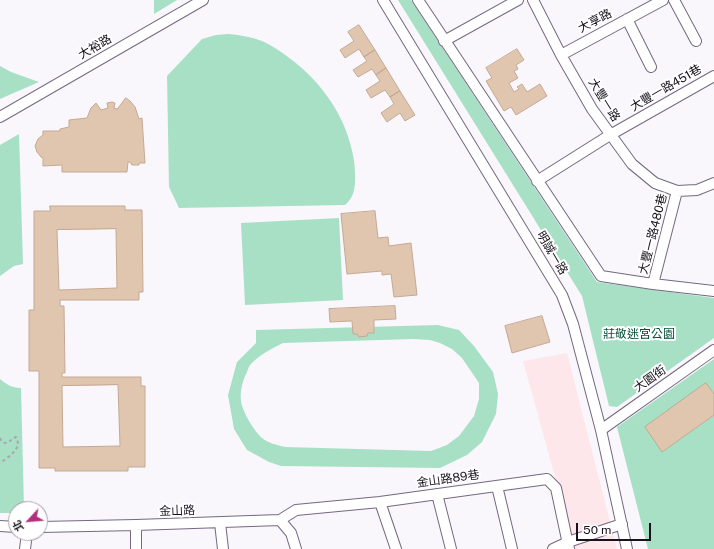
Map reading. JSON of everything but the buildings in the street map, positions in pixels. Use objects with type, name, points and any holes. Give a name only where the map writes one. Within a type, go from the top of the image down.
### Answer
[{"type":"street","name":"大裕路","points":[[0,117],[203,0]]},
{"type":"street","name":"明誠一路","points":[[383,0],[562,295],[573,324],[602,430],[627,549]]},
{"type":"street","points":[[418,0],[601,276],[714,291]]},
{"type":"street","points":[[444,41],[518,0]]},
{"type":"street","name":"大豐一路","points":[[533,0],[592,109],[632,164],[655,183],[677,191]]},
{"type":"street","name":"大享路","points":[[561,54],[663,0]]},
{"type":"street","points":[[674,0],[696,40]]},
{"type":"street","points":[[627,19],[651,67]]},
{"type":"street","name":"大豐一路451巷","points":[[537,181],[610,134],[714,76]]},
{"type":"street","points":[[677,191],[697,190],[714,182]]},
{"type":"street","name":"大豐一路480巷","points":[[653,284],[677,191]]},
{"type":"street","name":"大園街","points":[[602,430],[714,350]]},
{"type":"street","name":"金山路89巷","points":[[280,520],[296,510],[380,502],[546,479],[556,488],[569,546]]},
{"type":"street","points":[[496,486],[512,549]]},
{"type":"street","points":[[438,494],[451,549]]},
{"type":"street","points":[[380,502],[396,549]]},
{"type":"street","points":[[280,520],[291,533],[296,549]]},
{"type":"street","name":"金山路","points":[[48,527],[220,523],[280,520]]},
{"type":"street","points":[[220,523],[222,549]]},
{"type":"street","points":[[553,549],[569,546],[622,524]]},
{"type":"street","points":[[136,525],[136,549]]},
{"type":"path","points":[[0,438],[5,444],[16,437],[18,443],[14,453],[0,463]]},
{"type":"shaded area","points":[[567,353],[617,549],[575,549],[523,361]]},
{"type":"green space","points":[[154,0],[177,0],[154,14]]},
{"type":"green space","name":"莊敬迷宮公園","points":[[398,0],[411,0],[597,282],[714,298],[714,338],[617,407],[609,406],[582,296]]},
{"type":"green space","points":[[229,34],[246,36],[279,50],[312,78],[331,102],[346,129],[354,160],[354,190],[351,198],[345,205],[179,208],[169,187],[167,76],[202,39],[216,35]]},
{"type":"green space","points":[[0,66],[11,72],[39,82],[0,99]]},
{"type":"green space","points":[[19,134],[23,264],[14,266],[0,276],[0,145]]},
{"type":"green space","points":[[339,218],[343,300],[245,305],[241,223]]},
{"type":"green space","points":[[438,325],[459,330],[474,346],[493,372],[498,394],[496,414],[482,442],[467,455],[440,468],[281,466],[269,462],[247,450],[234,429],[228,395],[237,362],[256,343],[256,330]],"holes":[[[413,339],[430,340],[452,349],[462,358],[479,383],[479,399],[474,416],[459,436],[447,445],[431,451],[285,447],[264,440],[252,426],[242,405],[242,385],[250,365],[261,355],[283,343]]]},
{"type":"green space","points":[[714,359],[714,549],[648,549],[617,427]]},
{"type":"green space","points":[[0,379],[9,385],[21,388],[24,501],[8,501],[8,513],[0,513]]}]
